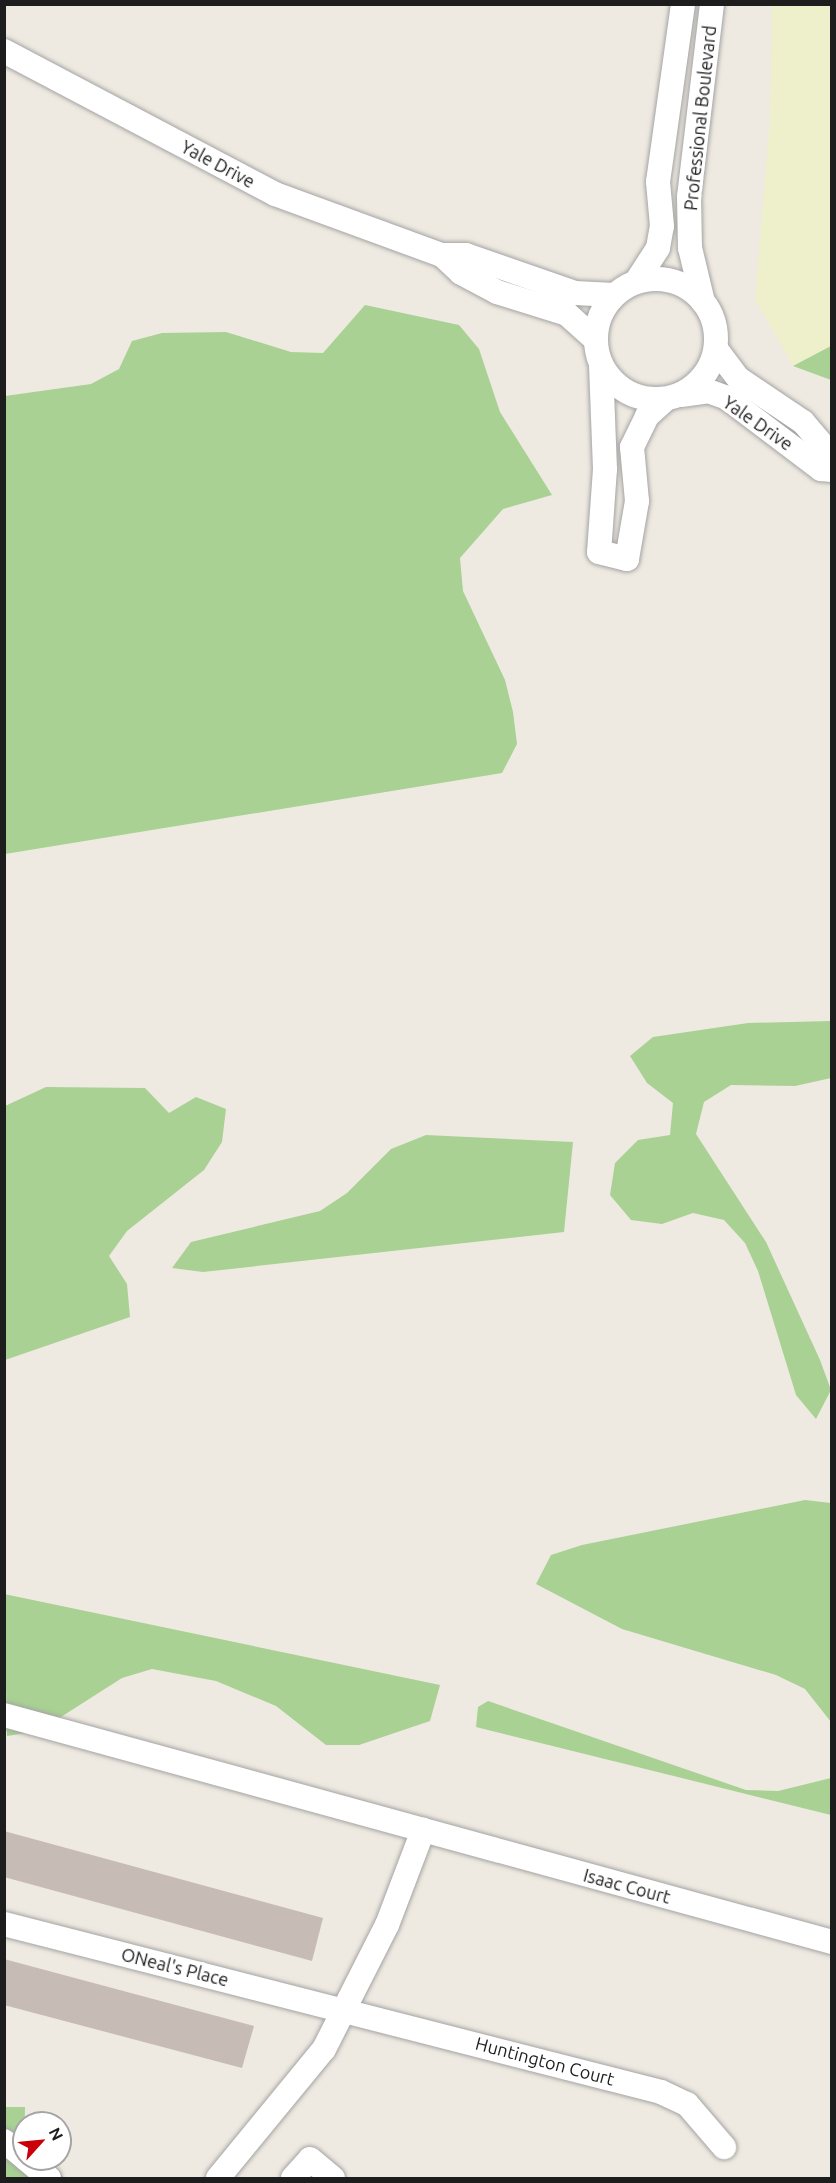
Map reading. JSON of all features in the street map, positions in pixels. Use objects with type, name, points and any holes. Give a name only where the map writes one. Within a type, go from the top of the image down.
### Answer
[{"type":"street","name":"Professional Boulevard","points":[[683,4],[658,182],[662,226],[658,248],[636,282],[614,295],[600,316],[596,340],[602,365],[599,552],[627,559],[637,501],[632,447],[647,416],[672,397],[699,382],[716,349],[714,324],[704,302],[690,248],[688,198],[712,4]]},
{"type":"street","name":"Yale Drive","points":[[4,51],[275,194],[442,255],[497,292],[567,314],[596,340]]},
{"type":"street","name":"Yale Drive","points":[[442,255],[466,255],[575,293],[614,295]]},
{"type":"street","name":"Professional Boulevard","points":[[636,282],[673,281],[704,302]]},
{"type":"street","name":"Yale Drive","points":[[716,349],[739,379],[803,422],[831,456]]},
{"type":"street","name":"Professional Boulevard","points":[[602,365],[628,393],[672,397]]},
{"type":"street","name":"Yale Drive","points":[[672,397],[708,391],[727,398],[820,469],[831,470]]},
{"type":"street","name":"Isaac Court","points":[[4,1715],[831,1942]]},
{"type":"street","points":[[218,2178],[300,2083],[346,2010],[387,1925],[423,1830]]},
{"type":"street","name":"ONeal's Place","points":[[4,1924],[346,2010]]},
{"type":"street","name":"Huntington Court","points":[[346,2010],[661,2092],[687,2103],[724,2147]]},
{"type":"street","points":[[293,2178],[310,2159],[333,2178]]},
{"type":"green space","points":[[772,5],[831,5],[831,346],[793,366],[755,299],[770,122]]},
{"type":"green space","points":[[365,305],[459,325],[479,349],[500,412],[552,495],[503,509],[460,558],[463,591],[505,680],[513,712],[517,744],[502,773],[5,854],[5,396],[91,384],[119,369],[132,341],[162,333],[226,332],[291,352],[323,353]]},
{"type":"green space","points":[[831,346],[831,380],[793,366]]},
{"type":"green space","points":[[831,1021],[831,1078],[795,1086],[731,1085],[704,1102],[696,1134],[766,1242],[820,1360],[831,1390],[816,1419],[796,1395],[758,1271],[745,1243],[724,1220],[693,1213],[662,1224],[631,1220],[610,1195],[615,1163],[638,1140],[670,1135],[673,1103],[647,1083],[630,1056],[653,1037],[748,1023]]},
{"type":"green space","points":[[46,1087],[145,1088],[169,1113],[196,1097],[226,1109],[222,1142],[204,1170],[127,1231],[109,1256],[127,1284],[130,1317],[5,1360],[5,1106]]},
{"type":"green space","points":[[426,1135],[573,1142],[564,1232],[203,1272],[172,1268],[191,1242],[320,1211],[347,1193],[391,1149]]},
{"type":"green space","points":[[805,1500],[831,1503],[831,1722],[805,1689],[776,1675],[622,1629],[536,1584],[551,1555],[582,1545]]},
{"type":"green space","points":[[4,1594],[440,1685],[430,1721],[359,1745],[326,1745],[276,1706],[216,1681],[152,1669],[122,1678],[39,1731],[7,1736]]},
{"type":"green space","points":[[488,1701],[746,1790],[778,1791],[831,1778],[831,1815],[476,1727],[478,1707]]},
{"type":"green space","points":[[4,2107],[25,2107],[25,2111],[12,2111],[12,2171],[58,2171],[64,2178],[5,2178]]},
{"type":"building","points":[[4,1831],[323,1918],[312,1961],[4,1877]]},
{"type":"building","points":[[4,1959],[254,2026],[242,2068],[4,2005]]}]
